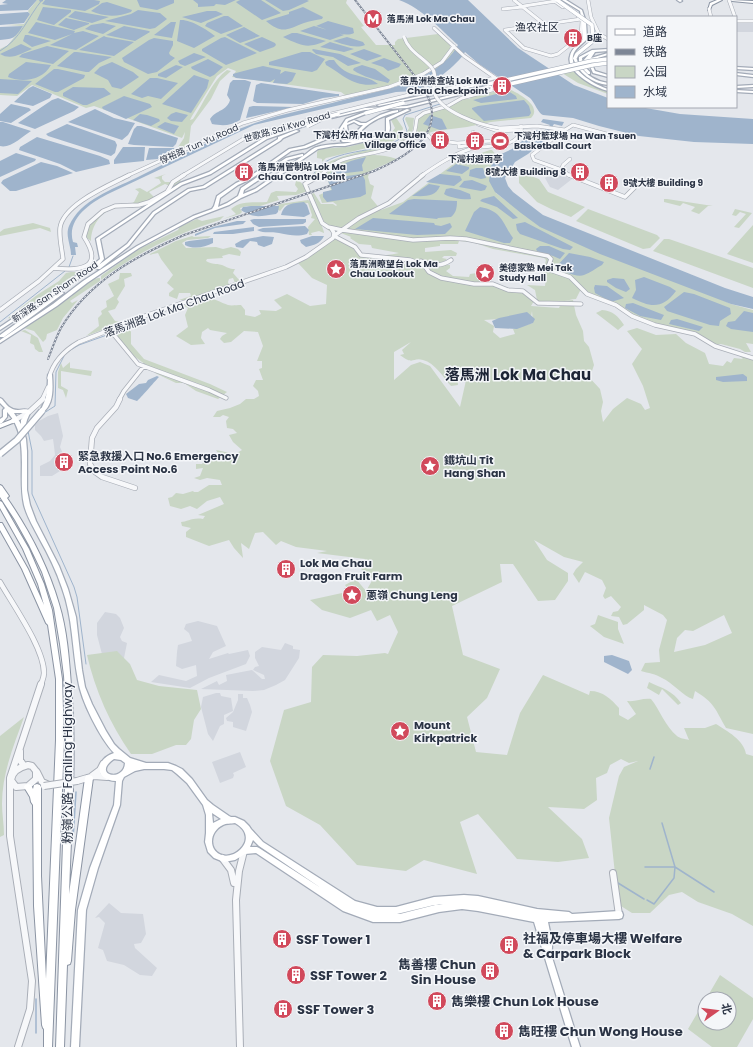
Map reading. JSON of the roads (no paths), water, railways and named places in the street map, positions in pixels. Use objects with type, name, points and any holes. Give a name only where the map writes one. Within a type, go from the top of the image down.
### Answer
[{"type":"highway","points":[[708,9],[712,3],[719,0]]},
{"type":"highway","points":[[731,0],[753,2]]},
{"type":"highway","points":[[0,426],[14,419]]},
{"type":"highway","points":[[0,487],[10,501],[23,528]]},
{"type":"highway","name":"粉嶺公路 Fanling Highway","points":[[0,493],[23,528],[41,564],[56,603],[66,653],[70,756],[60,1047]]},
{"type":"highway","name":"粉嶺公路 Fanling Highway","points":[[0,504],[13,526],[41,584],[48,606],[60,679],[60,737],[48,1047]]},
{"type":"highway","points":[[0,510],[13,526]]},
{"type":"highway","points":[[0,525],[25,570],[52,628]]},
{"type":"highway","points":[[60,1034],[71,910],[89,778]]},
{"type":"highway","points":[[38,786],[39,949],[48,1047]]},
{"type":"main road","points":[[555,0],[592,24],[594,38],[593,42],[577,54],[573,67]]},
{"type":"main road","points":[[564,0],[579,9],[583,16],[586,36],[584,41],[574,50],[571,58],[573,67],[586,80],[607,90]]},
{"type":"main road","points":[[589,73],[580,65],[580,58],[590,52],[607,57]]},
{"type":"main road","points":[[590,57],[588,60],[592,69],[596,73],[607,78]]},
{"type":"main road","points":[[589,73],[584,66],[585,61],[590,57]]},
{"type":"main road","points":[[489,85],[573,67],[590,57],[607,57]]},
{"type":"main road","points":[[489,85],[573,67],[607,57]]},
{"type":"main road","points":[[573,67],[607,78]]},
{"type":"main road","points":[[573,67],[593,79],[607,85]]},
{"type":"main road","points":[[573,67],[594,82],[607,85]]},
{"type":"main road","points":[[737,68],[753,69]]},
{"type":"main road","points":[[737,74],[753,76]]},
{"type":"main road","name":"新深路 San Sham Road","points":[[0,329],[56,293],[100,262],[102,257],[98,239],[180,184],[210,173],[270,136],[324,119],[489,85]]},
{"type":"main road","name":"新深路 San Sham Road","points":[[149,217],[149,208],[184,187],[197,180],[212,178],[270,141],[308,126],[325,117],[380,105],[489,85]]},
{"type":"main road","name":"新深路 San Sham Road","points":[[317,148],[345,146],[383,136],[388,133],[389,128],[387,119],[408,110],[489,85]]},
{"type":"main road","name":"新深路 San Sham Road","points":[[366,111],[407,107],[489,85]]},
{"type":"main road","points":[[737,86],[753,86]]},
{"type":"main road","points":[[737,91],[753,92]]},
{"type":"main road","name":"新深路 San Sham Road","points":[[214,210],[218,197],[237,184],[250,178],[290,150],[305,147],[338,132],[345,123],[380,105]]},
{"type":"main road","name":"新深路 San Sham Road","points":[[0,342],[55,305],[85,282],[138,247],[194,217],[228,204],[256,190],[317,148],[343,141],[355,141],[361,139],[360,130],[366,124],[382,114],[408,110]]},
{"type":"main road","points":[[240,197],[241,190],[287,160],[299,157],[308,151],[346,133],[345,123]]},
{"type":"main road","name":"新深路 San Sham Road","points":[[343,141],[350,134],[348,123],[366,124]]},
{"type":"main road","name":"新深路 San Sham Road","points":[[0,337],[117,255],[128,245],[149,217],[190,190],[206,185],[282,137]]},
{"type":"main road","points":[[0,334],[56,293]]},
{"type":"main road","points":[[0,334],[22,321]]},
{"type":"main road","points":[[0,454],[17,440],[42,411],[49,400],[50,375]]},
{"type":"main road","points":[[0,400],[14,419],[22,434]]},
{"type":"main road","points":[[0,404],[7,410],[28,412],[24,420],[22,434],[25,458],[24,489],[28,505],[68,595],[72,611],[81,682],[90,707],[110,746],[127,760],[128,764],[126,771],[119,781],[117,805],[98,856],[82,910],[75,1047]]},
{"type":"main road","points":[[0,422],[5,417],[7,410]]},
{"type":"main road","points":[[0,422],[14,419]]},
{"type":"main road","points":[[110,746],[109,755],[102,772],[116,781],[118,789]]},
{"type":"main road","points":[[105,762],[112,756],[121,756],[144,766]]},
{"type":"main road","points":[[109,777],[123,775],[135,768],[144,766],[167,766],[174,769],[196,788],[206,803],[218,814],[230,820],[244,824],[249,832],[261,844],[353,904],[368,909],[377,911],[396,911],[434,901],[464,899],[478,900],[539,915]]},
{"type":"main road","points":[[206,803],[209,815],[210,834]]},
{"type":"main road","points":[[230,820],[216,825],[210,834],[208,839],[209,847],[213,853],[222,858],[233,858],[244,851],[257,850],[346,908],[374,918],[400,918],[438,908],[462,905],[478,906],[562,919],[619,915]]},
{"type":"main road","points":[[244,851],[249,842],[249,832]]},
{"type":"main road","points":[[539,915],[538,925],[576,1047]]},
{"type":"street","points":[[516,0],[544,24]]},
{"type":"street","points":[[503,9],[555,0],[581,19]]},
{"type":"street","points":[[588,0],[590,17],[596,25],[599,34],[607,38]]},
{"type":"street","points":[[731,0],[735,16]]},
{"type":"street","points":[[708,9],[711,16]]},
{"type":"street","points":[[581,19],[581,38],[554,56],[534,52],[524,48],[505,30],[581,19]]},
{"type":"street","points":[[737,19],[753,20]]},
{"type":"street","points":[[434,28],[464,56],[507,86],[462,98],[444,107],[426,112],[418,116],[415,121],[414,132],[411,137],[396,146],[342,160],[331,166],[318,178],[305,184],[321,222],[331,228],[342,230],[413,240],[450,238],[466,239],[491,246],[548,256],[552,258],[548,266],[550,270],[570,277],[587,294],[616,306],[632,316],[655,326],[695,334],[715,346],[753,358]]},
{"type":"street","points":[[404,37],[410,49],[428,63],[435,72],[436,77],[433,86],[434,92],[438,100],[450,109],[485,125],[499,128],[520,129],[537,126],[565,130]]},
{"type":"street","name":"惇裕路 Tun Yu Road","points":[[0,310],[54,268],[64,256],[60,229],[62,221],[68,213],[90,194],[193,145],[243,124],[288,110],[389,87],[423,74],[442,62],[455,47]]},
{"type":"street","name":"世歌路 Sai Kwo Road","points":[[54,268],[77,270],[84,269],[92,258],[90,246],[84,238],[85,230],[89,221],[98,214],[114,205],[150,202],[168,190],[173,182],[240,140],[319,117],[421,92],[443,90],[494,78]]},
{"type":"street","points":[[444,107],[463,119],[493,130],[527,129],[537,126]]},
{"type":"street","points":[[614,136],[572,126],[534,153],[531,157],[534,160],[562,170],[568,175],[625,197],[634,188]]},
{"type":"street","points":[[459,143],[460,146],[469,145],[474,148],[506,144],[516,140],[520,129]]},
{"type":"street","points":[[473,132],[477,142]]},
{"type":"street","points":[[411,137],[417,138],[428,135],[432,140],[459,143],[492,141]]},
{"type":"street","name":"落馬洲路 Lok Ma Chau Road","points":[[14,419],[28,412],[39,403],[47,393],[50,375],[57,360],[69,348],[79,342],[282,269],[306,257],[342,230],[362,217],[389,203],[443,161],[474,148]]},
{"type":"street","points":[[562,170],[562,166],[570,159]]},
{"type":"street","points":[[331,228],[334,232],[334,236],[354,247],[361,255],[396,258],[418,262],[424,265],[433,274],[441,278],[474,284],[493,284],[508,290],[523,291],[538,303],[581,304]]},
{"type":"street","points":[[396,258],[411,257],[435,266],[444,265],[451,260]]},
{"type":"street","points":[[110,330],[134,361],[226,398]]},
{"type":"street","points":[[135,488],[102,477],[95,472],[90,464],[90,449],[92,438],[97,428],[116,407],[124,391],[144,366]]},
{"type":"street","points":[[0,582],[37,647],[43,665],[43,681],[21,741],[10,778],[10,836],[32,980],[28,1020],[18,1047]]},
{"type":"street","points":[[21,741],[20,760],[24,766]]},
{"type":"street","points":[[89,778],[94,775],[105,762]]},
{"type":"street","points":[[9,794],[38,786],[42,782],[32,766],[24,766],[16,769],[10,778]]},
{"type":"street","points":[[36,771],[38,786]]},
{"type":"street","points":[[9,794],[19,788],[77,781],[98,776],[109,777]]},
{"type":"street","points":[[10,778],[13,785],[19,788]]},
{"type":"street","points":[[235,889],[238,871],[244,851]]},
{"type":"street","points":[[222,858],[233,875],[235,889],[240,1047]]},
{"type":"street","points":[[613,873],[619,915]]},
{"type":"water","points":[[6,0],[37,0],[28,10],[0,11],[0,5],[8,4],[2,3]]},
{"type":"water","points":[[45,0],[100,1],[99,4],[85,11],[42,4]]},
{"type":"water","points":[[137,0],[174,0],[174,3],[157,10],[140,7]]},
{"type":"water","points":[[193,0],[236,0],[225,5],[216,4],[214,6],[198,7],[198,4]]},
{"type":"water","points":[[240,0],[261,0],[281,13],[262,20],[236,2]]},
{"type":"water","points":[[265,0],[309,1],[289,10],[283,11]]},
{"type":"water","points":[[399,0],[468,0],[518,48],[574,85],[607,98],[607,108],[646,108],[680,114],[753,119],[753,144],[694,142],[639,136],[573,118],[543,115],[530,98],[479,64],[465,52],[450,69],[436,80],[421,88],[396,92],[254,125],[110,193],[89,206],[77,218],[73,225],[72,233],[73,242],[77,243],[78,247],[75,247],[76,255],[71,255],[68,237],[69,226],[81,209],[98,196],[209,142],[255,123],[277,116],[391,88],[407,83],[437,68],[449,58],[458,45],[438,26],[408,4]]},
{"type":"water","points":[[107,2],[132,10],[126,14],[111,16],[91,11],[102,3]]},
{"type":"water","points":[[43,7],[71,10],[71,12],[54,25],[37,20]]},
{"type":"water","points":[[303,7],[323,17],[322,19],[284,30],[276,28],[266,21],[289,14],[289,12]]},
{"type":"water","points":[[138,10],[160,13],[167,19],[155,28],[150,29],[105,21],[131,14]]},
{"type":"water","points":[[75,11],[109,17],[92,23],[68,17]]},
{"type":"water","points":[[207,11],[216,11],[223,14],[201,23],[182,17]]},
{"type":"water","points":[[28,12],[30,14],[24,23],[0,25],[0,14]]},
{"type":"water","points":[[224,16],[228,16],[243,26],[221,34],[205,26],[207,23]]},
{"type":"water","points":[[66,18],[89,24],[74,30],[58,25]]},
{"type":"water","points":[[180,20],[194,23],[215,36],[194,48],[177,41]]},
{"type":"water","points":[[328,21],[353,28],[354,33],[340,34],[316,26]]},
{"type":"water","points":[[36,22],[75,31],[74,33],[83,31],[99,36],[76,50],[50,45],[72,34],[55,40],[28,33]]},
{"type":"water","points":[[171,22],[176,22],[172,38],[154,35]]},
{"type":"water","points":[[103,23],[116,26],[103,34],[85,29],[91,25]]},
{"type":"water","points":[[23,26],[14,37],[0,40],[0,27]]},
{"type":"water","points":[[124,26],[150,32],[135,41],[106,35]]},
{"type":"water","points":[[314,26],[344,35],[330,40],[300,31]]},
{"type":"water","points":[[244,27],[260,36],[240,43],[226,35]]},
{"type":"water","points":[[292,33],[326,41],[309,46],[295,43],[283,37]]},
{"type":"water","points":[[25,35],[51,41],[32,47],[23,41]]},
{"type":"water","points":[[104,36],[134,42],[114,56],[79,50]]},
{"type":"water","points":[[225,37],[257,53],[226,65],[202,51],[202,49]]},
{"type":"water","points":[[262,37],[275,43],[276,45],[260,52],[244,44]]},
{"type":"water","points":[[347,37],[363,42],[365,45],[345,45],[333,41]]},
{"type":"water","points":[[154,38],[173,41],[173,45],[169,53],[175,58],[157,72],[148,74],[124,62],[122,58]]},
{"type":"water","points":[[330,42],[354,49],[344,52],[320,47]]},
{"type":"water","points":[[21,44],[32,49],[12,57],[0,54]]},
{"type":"water","points":[[47,46],[69,51],[53,64],[19,57],[22,54]]},
{"type":"water","points":[[364,49],[382,56],[367,61],[350,54]]},
{"type":"water","points":[[312,50],[340,54],[361,63],[348,66],[333,57],[316,54]]},
{"type":"water","points":[[74,52],[112,57],[99,63],[89,72],[57,66]]},
{"type":"water","points":[[302,52],[310,52],[325,59],[317,70],[312,72],[269,65],[269,62]]},
{"type":"water","points":[[194,53],[206,57],[185,66],[180,64],[178,61]]},
{"type":"water","points":[[384,58],[401,64],[399,67],[388,71],[383,67],[371,63]]},
{"type":"water","points":[[208,59],[223,67],[210,77],[192,69],[191,67]]},
{"type":"water","points":[[334,60],[339,66],[350,73],[367,78],[378,84],[370,85],[356,83],[326,65],[325,62]]},
{"type":"water","points":[[26,62],[51,65],[43,74],[32,79],[20,80],[8,77],[9,74]]},
{"type":"water","points":[[112,62],[133,72],[139,77],[121,89],[112,87],[108,80],[94,73],[100,67]]},
{"type":"water","points":[[176,65],[183,67],[166,78],[158,76],[158,74]]},
{"type":"water","points":[[362,65],[375,69],[390,80],[388,83],[379,81],[353,70],[354,68]]},
{"type":"water","points":[[263,66],[281,70],[280,74],[285,71],[296,73],[292,81],[287,84],[273,83],[275,79],[270,82],[236,78],[233,76],[233,74],[236,73]]},
{"type":"water","points":[[54,69],[85,75],[84,78],[58,92],[35,84]]},
{"type":"water","points":[[194,75],[209,80],[207,88],[191,113],[162,104]]},
{"type":"water","points":[[150,78],[157,78],[178,83],[161,99],[148,96],[142,98],[131,94]]},
{"type":"water","points":[[0,79],[32,81],[18,94],[0,93]]},
{"type":"water","points":[[233,80],[245,80],[251,82],[240,120],[226,125],[212,124],[210,119],[212,116],[229,104],[230,100],[227,95],[230,83]]},
{"type":"water","points":[[261,83],[339,94],[339,96],[323,98],[303,104],[257,103],[253,101],[256,85]]},
{"type":"water","points":[[33,86],[52,94],[50,98],[33,106],[14,102],[29,88]]},
{"type":"water","points":[[73,87],[104,88],[111,94],[87,105],[83,105],[63,96],[63,93]]},
{"type":"water","points":[[508,91],[516,96],[517,99],[481,103],[473,100]]},
{"type":"water","points":[[124,96],[150,104],[152,107],[126,119],[103,109],[102,107]]},
{"type":"water","points":[[58,98],[79,107],[74,111],[35,129],[18,123],[52,100]]},
{"type":"water","points":[[524,100],[529,106],[531,113],[529,116],[484,121],[472,109],[478,106]]},
{"type":"water","points":[[11,104],[29,108],[31,110],[11,123],[0,121],[0,114]]},
{"type":"water","points":[[249,107],[294,107],[246,118]]},
{"type":"water","points":[[95,109],[114,118],[135,123],[128,135],[122,140],[68,122]]},
{"type":"water","points":[[176,112],[188,115],[182,122],[171,121],[167,118]]},
{"type":"water","points":[[140,114],[159,119],[160,121],[151,126],[133,120]]},
{"type":"water","points":[[430,115],[442,119],[447,129],[440,130],[423,124]]},
{"type":"water","points":[[543,119],[564,122],[562,126],[554,124],[548,133],[552,134],[528,154],[515,162],[505,178],[508,186],[513,192],[543,215],[725,288],[753,297],[753,309],[731,304],[600,254],[540,227],[495,192],[489,181],[491,166],[497,156],[512,149],[536,130],[543,132],[550,125],[541,122]]},
{"type":"water","points":[[0,122],[31,131],[8,146],[0,146]]},
{"type":"water","points":[[165,122],[179,126],[174,134],[157,127]]},
{"type":"water","points":[[67,124],[115,141],[117,145],[115,153],[111,156],[48,136],[46,134]]},
{"type":"water","points":[[137,126],[178,138],[176,144],[173,147],[128,144],[134,129]]},
{"type":"water","points":[[37,137],[100,156],[109,160],[110,164],[76,172],[60,164],[19,150],[20,147]]},
{"type":"water","points":[[123,147],[145,147],[144,161],[114,164],[114,160]]},
{"type":"water","points":[[149,148],[174,148],[175,151],[158,159],[146,160]]},
{"type":"water","points":[[16,153],[36,159],[35,161],[0,177],[0,161]]},
{"type":"water","points":[[366,157],[362,165],[363,171],[329,175],[341,165]]},
{"type":"water","points":[[41,162],[57,166],[73,173],[16,191],[10,191],[1,183],[3,180]]},
{"type":"water","points":[[456,164],[469,167],[469,169],[462,174],[446,171]]},
{"type":"water","points":[[483,168],[486,178],[481,179],[469,176],[470,170]]},
{"type":"water","points":[[362,174],[365,180],[366,194],[360,197],[327,202],[323,197],[323,192],[332,190],[328,181],[331,178]]},
{"type":"water","points":[[440,174],[460,176],[462,180],[454,186],[426,182]]},
{"type":"water","points":[[472,180],[487,186],[485,190],[481,191],[459,187],[464,181]]},
{"type":"water","points":[[429,184],[440,186],[435,193],[428,196],[412,196]]},
{"type":"water","points":[[451,188],[470,194],[471,199],[450,197],[444,194],[446,189]]},
{"type":"water","points":[[494,196],[518,218],[513,219],[497,207],[480,201],[482,199]]},
{"type":"water","points":[[408,200],[457,201],[454,214],[451,217],[437,219],[389,214]]},
{"type":"water","points":[[304,202],[307,205],[310,214],[304,217],[281,215],[285,208],[290,204]]},
{"type":"water","points":[[279,206],[276,214],[261,216],[250,215],[241,210],[243,207]]},
{"type":"water","points":[[480,207],[493,211],[501,218],[513,238],[510,243],[504,243],[465,231],[474,212]]},
{"type":"water","points":[[373,218],[434,223],[435,225],[441,226],[450,223],[452,227],[445,234],[417,235],[355,229]]},
{"type":"water","points":[[306,219],[306,222],[303,224],[259,227],[253,224],[250,220]]},
{"type":"water","points":[[237,221],[246,221],[243,224],[215,228],[195,236],[195,234],[213,227]]},
{"type":"water","points":[[525,222],[573,247],[570,250],[563,249],[520,234],[517,230],[516,224]]},
{"type":"water","points":[[305,226],[309,230],[307,234],[300,235],[263,232],[257,230],[263,228]]},
{"type":"water","points":[[254,227],[254,231],[233,234],[213,234],[214,232]]},
{"type":"water","points":[[263,236],[274,237],[272,244],[264,247],[258,245],[257,242],[250,241],[243,248],[236,247],[235,244],[242,240]]},
{"type":"water","points":[[312,236],[324,236],[319,242],[312,246],[306,247],[301,243],[300,240]]},
{"type":"water","points":[[213,238],[213,243],[203,247],[196,248],[185,245],[185,242],[189,241]]},
{"type":"water","points":[[540,246],[549,246],[565,253],[560,259],[537,251],[536,249]]},
{"type":"water","points":[[569,253],[590,257],[604,262],[602,265],[586,274],[581,276],[574,275],[556,267]]},
{"type":"water","points":[[644,277],[670,287],[676,291],[671,297],[661,304],[650,305],[638,301],[632,298],[636,290],[635,280]]},
{"type":"water","points":[[613,278],[624,279],[630,289],[626,292],[607,282],[607,280]]},
{"type":"water","points":[[595,285],[607,286],[624,298],[611,302],[595,293]]},
{"type":"water","points":[[684,292],[694,294],[730,308],[731,314],[720,321],[719,326],[710,325],[667,311],[664,307]]},
{"type":"water","points":[[633,303],[664,315],[661,320],[640,316],[625,308],[626,304]]},
{"type":"water","points":[[744,311],[753,313],[753,332],[731,329],[726,326],[728,322],[735,321]]},
{"type":"water","points":[[527,312],[535,319],[533,323],[517,329],[495,328],[492,321],[499,318]]},
{"type":"water","points":[[677,319],[703,327],[699,331],[669,324],[671,320]]},
{"type":"water","points":[[743,374],[747,377],[747,381],[723,382],[716,380],[716,377]]},
{"type":"water","points":[[157,376],[159,377],[137,401],[128,398],[126,394],[139,384],[146,383],[148,380]]},
{"type":"water","points":[[612,655],[629,661],[632,670],[628,674],[604,662],[604,656]]},
{"type":"waterway","points":[[0,51],[19,34],[42,0]]},
{"type":"waterway","points":[[425,85],[432,88]]},
{"type":"waterway","points":[[310,180],[317,169],[325,162],[344,154],[378,147],[398,140],[407,131],[403,119],[405,115],[440,104]]},
{"type":"waterway","points":[[69,267],[73,256]]},
{"type":"waterway","points":[[0,322],[65,271]]},
{"type":"waterway","points":[[69,351],[79,345],[107,335]]},
{"type":"waterway","points":[[44,413],[55,406],[56,372],[64,356]]},
{"type":"waterway","points":[[28,431],[32,451],[32,494],[74,587],[77,597],[86,664]]},
{"type":"waterway","points":[[650,769],[654,757]]},
{"type":"waterway","points":[[73,839],[76,792]]},
{"type":"waterway","points":[[662,823],[675,867]]},
{"type":"waterway","points":[[645,867],[675,867]]},
{"type":"waterway","points":[[647,900],[654,904],[674,878],[675,867]]},
{"type":"waterway","points":[[675,867],[714,892]]},
{"type":"waterway","points":[[618,883],[644,899]]},
{"type":"waterway","points":[[36,999],[36,1033]]},
{"type":"railway","points":[[48,359],[59,332],[72,311],[100,283],[131,261],[184,235],[374,171],[403,156],[420,142],[427,133],[431,124],[432,109],[428,98],[421,84],[355,0]]},
{"type":"place","name":"落馬洲 Lok Ma Chau","points":[[373,19]]},
{"type":"place","name":"B座","points":[[573,38]]},
{"type":"place","name":"落馬洲檢查站 Lok Ma Chau Checkpoint","points":[[502,86]]},
{"type":"place","name":"下灣村公所 Ha Wan Tsuen Village Office","points":[[440,140]]},
{"type":"place","name":"下灣村避雨亭","points":[[475,141]]},
{"type":"place","name":"下灣村籃球場 Ha Wan Tsuen Basketball Court","points":[[500,141]]},
{"type":"place","name":"落馬洲管制站 Lok Ma Chau Control Point","points":[[244,172]]},
{"type":"place","name":"8號大樓 Building 8","points":[[580,172]]},
{"type":"place","name":"9號大樓 Building 9","points":[[609,183]]},
{"type":"place","name":"落馬洲暸望台 Lok Ma Chau Lookout","points":[[336,269]]},
{"type":"place","name":"美德家塾 Mei Tak Study Hall","points":[[485,273]]},
{"type":"place","name":"緊急救援入口 No.6 Emergency Access Point No.6","points":[[64,462]]},
{"type":"place","name":"鐵坑山 Tit Hang Shan","points":[[430,466]]},
{"type":"place","name":"Lok Ma Chau Dragon Fruit Farm","points":[[286,569]]},
{"type":"place","name":"蔥嶺 Chung Leng","points":[[352,595]]},
{"type":"place","name":"Mount Kirkpatrick","points":[[400,731]]},
{"type":"place","name":"SSF Tower 1","points":[[282,939]]},
{"type":"place","name":"社福及停車場大樓 Welfare & Carpark Block","points":[[509,945]]},
{"type":"place","name":"雋善樓 Chun Sin House","points":[[490,971]]},
{"type":"place","name":"SSF Tower 2","points":[[296,975]]},
{"type":"place","name":"雋樂樓 Chun Lok House","points":[[437,1001]]},
{"type":"place","name":"SSF Tower 3","points":[[283,1009]]},
{"type":"place","name":"雋旺樓 Chun Wong House","points":[[504,1031]]},
{"type":"district","name":"渔农社区","points":[[537,27]]},
{"type":"district","name":"落馬洲 Lok Ma Chau","points":[[518,375]]}]
